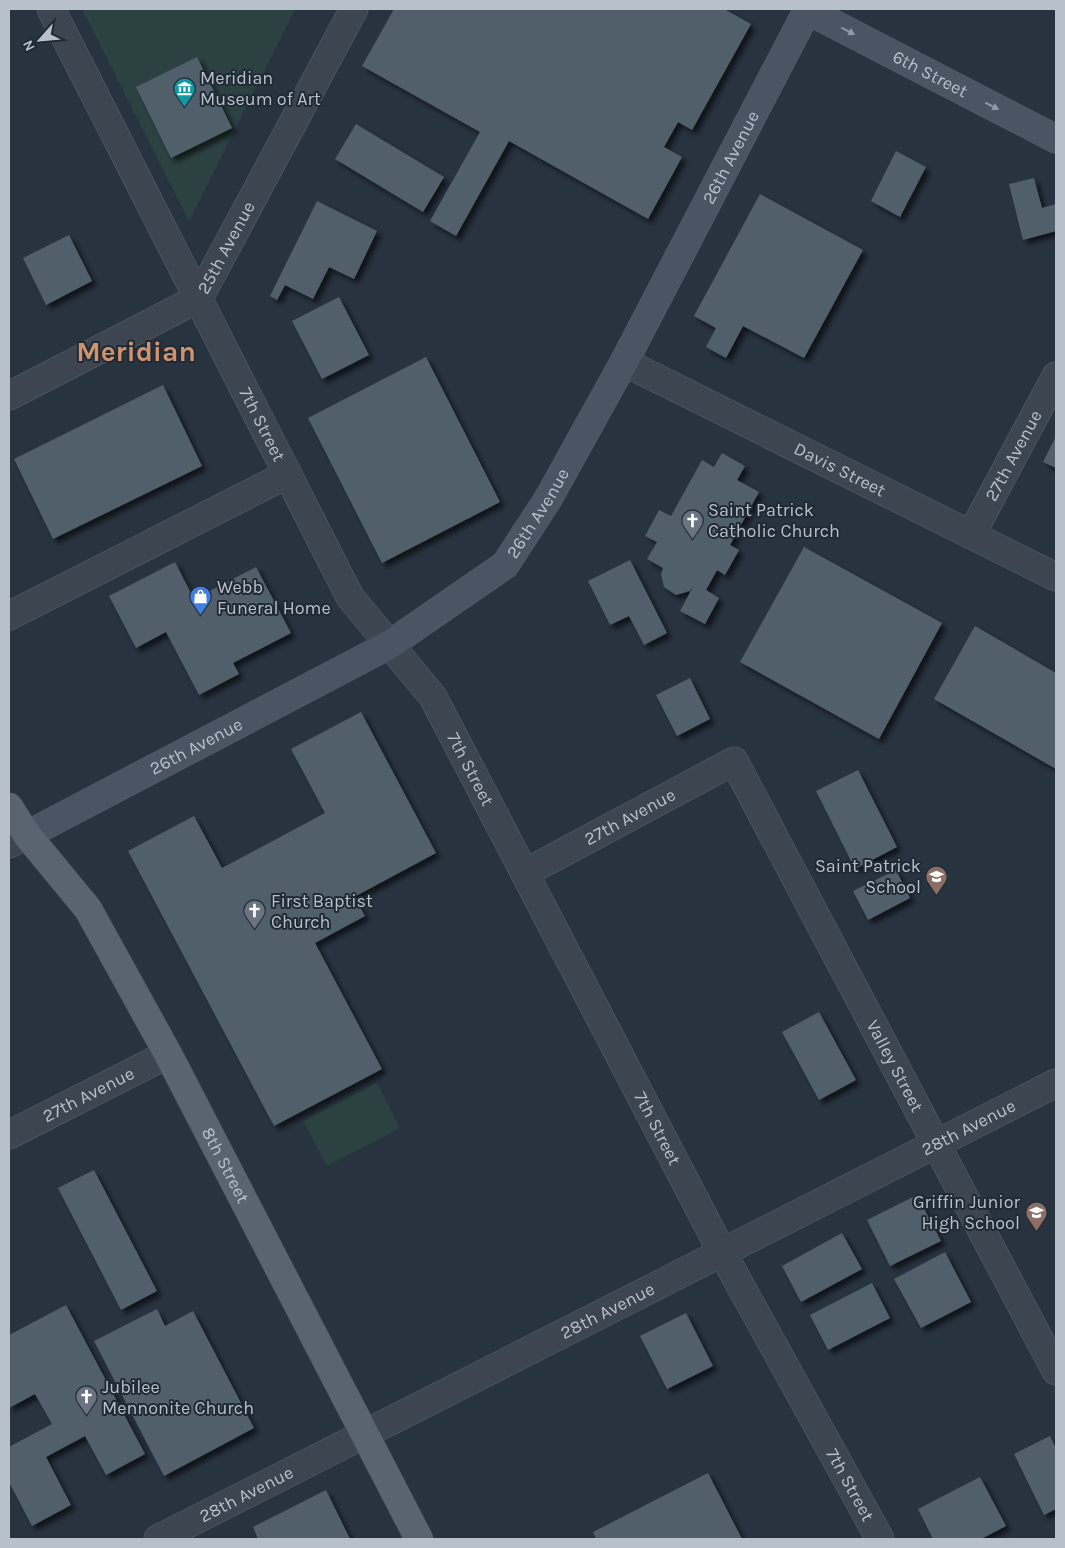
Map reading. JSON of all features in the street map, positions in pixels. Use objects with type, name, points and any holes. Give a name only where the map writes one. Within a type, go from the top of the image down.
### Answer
[{"type":"main road","name":"8th Street","points":[[9,807],[18,840],[88,909],[168,1054],[419,1539]]},
{"type":"street","name":"7th Street","points":[[51,9],[350,597],[432,696],[723,1254],[880,1539]]},
{"type":"street","name":"25th Avenue","points":[[9,396],[199,298],[354,9]]},
{"type":"street","name":"6th Street","points":[[806,9],[1056,139]]},
{"type":"street","name":"26th Avenue","points":[[18,840],[389,645],[505,565],[548,499],[624,362],[806,9]]},
{"type":"street","name":"Davis Street","points":[[624,362],[1056,578]]},
{"type":"street","name":"27th Avenue","points":[[971,535],[1056,376]]},
{"type":"street","points":[[9,616],[288,474]]},
{"type":"street","name":"27th Avenue","points":[[525,873],[734,761]]},
{"type":"street","name":"Valley Street","points":[[734,761],[1056,1371]]},
{"type":"street","name":"27th Avenue","points":[[9,1135],[168,1054]]},
{"type":"street","name":"28th Avenue","points":[[158,1539],[363,1433],[723,1254],[1056,1083]]},
{"type":"green space","points":[[82,9],[295,9],[189,221]]},
{"type":"green space","points":[[377,1083],[400,1128],[327,1166],[303,1121]]},
{"type":"building","points":[[394,9],[724,9],[751,24],[692,130],[678,122],[664,147],[682,157],[648,219],[509,141],[456,236],[430,221],[480,132],[362,66]]},
{"type":"building","name":"Meridian Museum of Art","points":[[197,57],[232,128],[171,158],[136,87]]},
{"type":"building","points":[[356,124],[444,177],[423,212],[335,159]]},
{"type":"building","points":[[896,151],[926,167],[900,217],[871,201]]},
{"type":"building","points":[[1034,178],[1042,208],[1056,204],[1056,231],[1023,240],[1009,184]]},
{"type":"building","points":[[760,194],[863,250],[804,358],[743,326],[726,358],[706,347],[716,328],[694,316]]},
{"type":"building","points":[[317,201],[377,231],[354,279],[329,267],[313,299],[285,285],[277,300],[270,296]]},
{"type":"building","points":[[69,235],[92,281],[46,305],[23,258]]},
{"type":"building","points":[[339,297],[369,355],[322,379],[292,321]]},
{"type":"building","points":[[426,357],[500,502],[382,563],[308,418]]},
{"type":"building","points":[[163,385],[202,466],[53,539],[14,459]]},
{"type":"building","points":[[1056,436],[1056,468],[1043,462]]},
{"type":"building","name":"Saint Patrick Catholic Church","points":[[722,453],[745,466],[737,480],[759,492],[730,545],[739,550],[725,575],[717,570],[706,590],[719,598],[705,624],[680,611],[694,585],[690,591],[676,595],[664,587],[661,574],[663,568],[647,559],[657,542],[645,536],[659,510],[671,516],[702,460],[714,467]]},
{"type":"building","points":[[804,547],[942,623],[879,739],[740,662]]},
{"type":"building","points":[[630,560],[667,633],[644,645],[629,616],[610,625],[588,581]]},
{"type":"building","name":"Webb Funeral Home","points":[[175,562],[194,599],[256,567],[291,633],[233,663],[239,674],[199,695],[166,632],[136,648],[109,596]]},
{"type":"building","points":[[975,626],[1056,673],[1056,769],[934,699]]},
{"type":"building","points":[[690,678],[710,719],[677,736],[656,695]]},
{"type":"building","name":"First Baptist Church","points":[[361,712],[436,853],[354,897],[365,916],[315,943],[382,1069],[274,1126],[128,851],[194,816],[222,868],[325,813],[291,749]]},
{"type":"building","points":[[858,770],[897,847],[855,869],[816,791]]},
{"type":"building","points":[[896,870],[910,898],[868,920],[853,891]]},
{"type":"building","points":[[819,1012],[856,1080],[819,1100],[782,1032]]},
{"type":"building","points":[[94,1170],[157,1291],[121,1310],[58,1188]]},
{"type":"building","points":[[917,1195],[941,1241],[890,1266],[867,1220]]},
{"type":"building","points":[[842,1233],[862,1269],[801,1302],[782,1266]]},
{"type":"building","points":[[945,1252],[971,1302],[921,1328],[894,1279]]},
{"type":"building","points":[[872,1283],[890,1318],[828,1350],[810,1315]]},
{"type":"building","name":"Jubilee Mennonite Church","points":[[66,1305],[145,1454],[106,1475],[85,1436],[46,1457],[71,1505],[32,1526],[9,1482],[9,1447],[52,1424],[35,1394],[9,1408],[9,1335]]},
{"type":"building","points":[[157,1309],[165,1326],[193,1311],[254,1428],[164,1476],[94,1341]]},
{"type":"building","points":[[686,1313],[713,1366],[667,1389],[640,1336]]},
{"type":"building","points":[[1050,1436],[1056,1448],[1056,1509],[1044,1515],[1014,1454]]},
{"type":"building","points":[[708,1473],[742,1539],[596,1539],[593,1532]]},
{"type":"building","points":[[980,1477],[1006,1526],[981,1539],[933,1539],[918,1509]]},
{"type":"building","points":[[326,1490],[350,1539],[258,1539],[253,1527]]},
{"type":"place","name":"Meridian Museum of Art","points":[[184,107]]},
{"type":"place","name":"Saint Patrick Catholic Church","points":[[692,539]]},
{"type":"place","name":"Webb Funeral Home","points":[[201,616]]},
{"type":"place","name":"Saint Patrick School","points":[[937,895]]},
{"type":"place","name":"First Baptist Church","points":[[255,930]]},
{"type":"place","name":"Griffin Junior High School","points":[[1036,1231]]},
{"type":"place","name":"Jubilee Mennonite Church","points":[[86,1416]]},
{"type":"district","name":"Meridian","points":[[136,351]]}]
